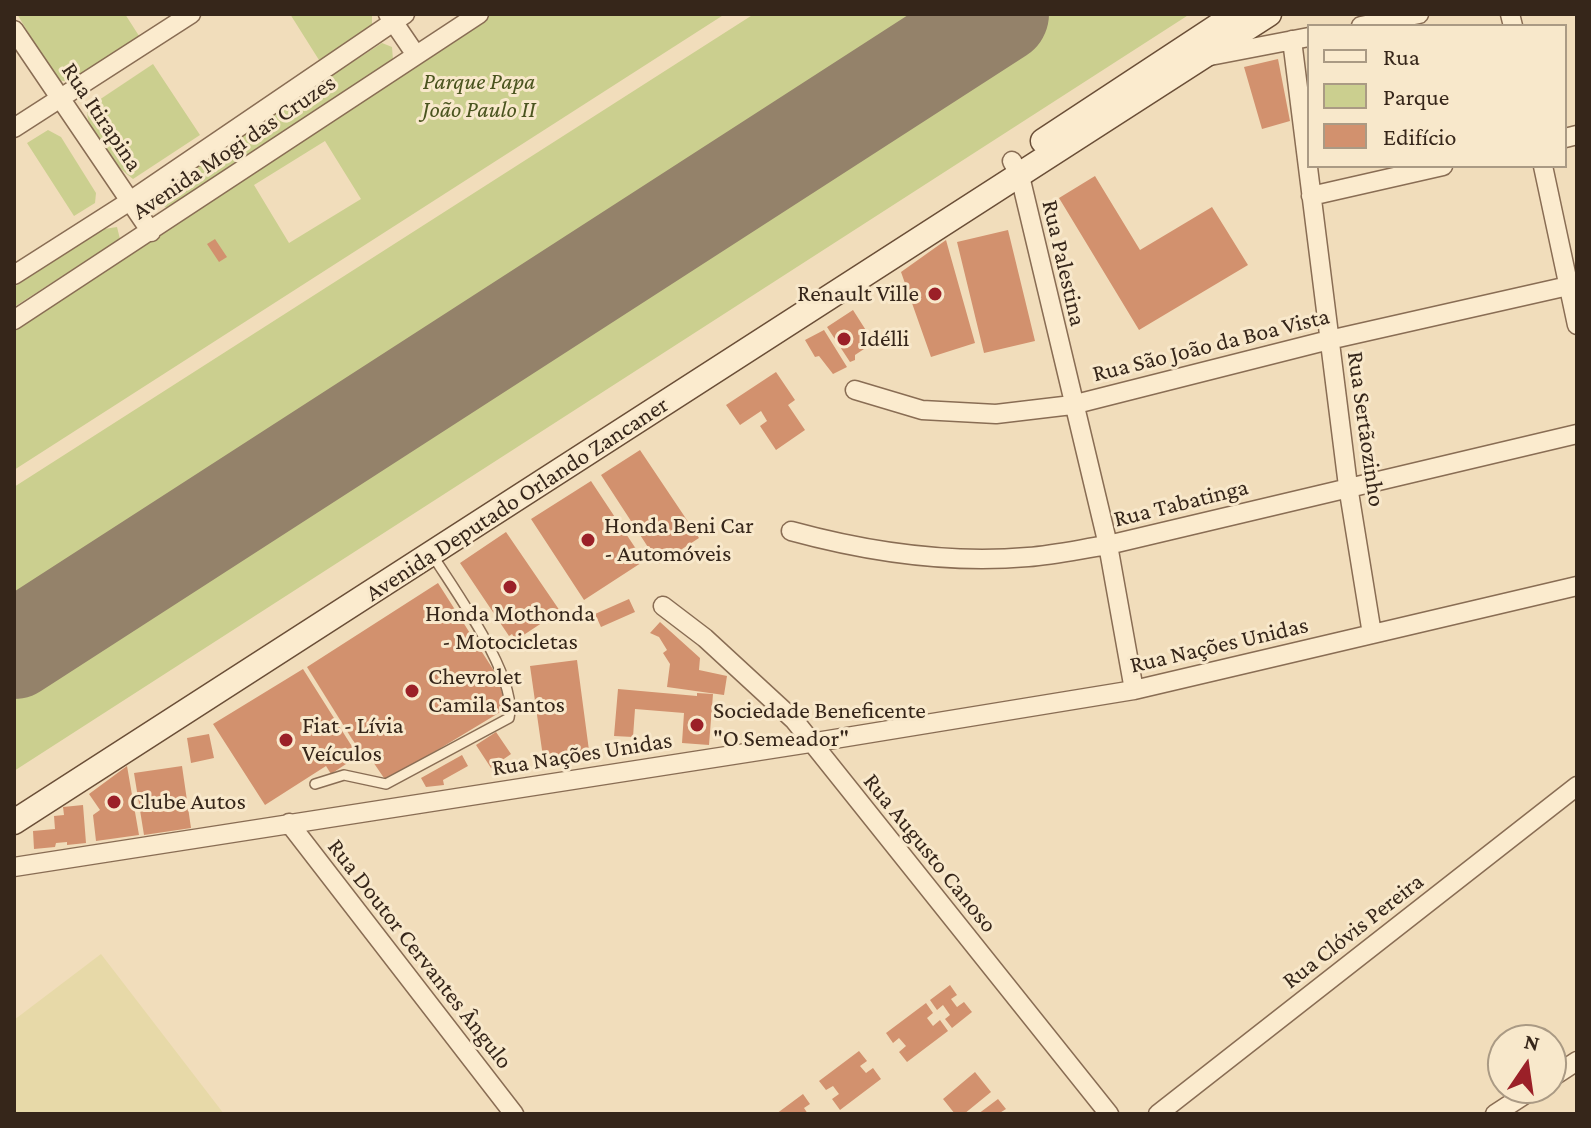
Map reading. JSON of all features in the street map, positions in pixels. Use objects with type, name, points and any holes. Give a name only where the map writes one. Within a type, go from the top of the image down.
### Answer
[{"type":"main road","name":"Avenida Deputado Orlando Zancaner","points":[[1051,146],[1206,56],[1269,14]]},
{"type":"main road","name":"Avenida Deputado Orlando Zancaner","points":[[14,802],[1051,146],[1244,31]]},
{"type":"main road","name":"Avenida Deputado Orlando Zancaner","points":[[14,822],[431,553],[978,193]]},
{"type":"street","points":[[14,128],[191,14]]},
{"type":"street","name":"Avenida Mogi das Cruzes","points":[[14,320],[479,14]]},
{"type":"street","points":[[1371,24],[1419,14]]},
{"type":"street","points":[[395,17],[416,55]]},
{"type":"street","name":"Avenida Mogi das Cruzes","points":[[14,275],[130,201],[395,17]]},
{"type":"street","name":"Rua Itirapina","points":[[14,30],[151,232]]},
{"type":"street","points":[[1244,31],[1300,39]]},
{"type":"street","name":"Rua Sertãozinho","points":[[1300,39],[1307,139]]},
{"type":"street","name":"Rua Sertãozinho","points":[[1309,168],[1348,486],[1372,634]]},
{"type":"street","points":[[1311,196],[1434,168]]},
{"type":"street","points":[[1544,168],[1573,286],[1577,325]]},
{"type":"street","name":"Rua Palestina","points":[[1016,169],[1108,545],[1134,690]]},
{"type":"street","name":"Rua São João da Boa Vista","points":[[855,390],[922,410],[996,414],[1072,405],[1329,340],[1573,286]]},
{"type":"street","name":"Rua Tabatinga","points":[[791,531],[841,544],[944,559],[1029,557],[1108,545],[1577,434]]},
{"type":"street","name":"Rua Nações Unidas","points":[[14,867],[1134,690],[1577,586]]},
{"type":"street","name":"Rua Augusto Canoso","points":[[663,606],[716,648],[794,720],[1109,1114]]},
{"type":"street","name":"Rua Clóvis Pereira","points":[[1158,1114],[1577,786]]},
{"type":"street","name":"Rua Doutor Cervantes Ângulo","points":[[289,823],[514,1114]]},
{"type":"lane","points":[[315,784],[344,775],[386,784],[509,718],[510,709],[496,657],[431,553]]},
{"type":"shaded area","points":[[101,954],[224,1114],[14,1114],[14,1020]]},
{"type":"green space","points":[[17,14],[125,14],[141,39],[70,82],[57,80]]},
{"type":"green space","points":[[290,14],[372,14],[372,26],[319,60]]},
{"type":"green space","name":"Parque Papa João Paulo II","points":[[489,14],[725,14],[14,470],[14,322]],"holes":[[[325,141],[361,199],[289,243],[254,185]]]},
{"type":"green space","points":[[754,14],[958,14],[14,621],[14,487]]},
{"type":"green space","points":[[1045,14],[1190,14],[14,771],[14,681]]},
{"type":"green space","points":[[382,43],[392,47],[393,60],[167,208],[159,204],[155,197],[156,189]]},
{"type":"green space","points":[[153,64],[200,135],[133,179],[109,157],[96,139],[87,108]]},
{"type":"green space","points":[[48,130],[61,137],[96,193],[95,203],[74,216],[27,143]]},
{"type":"green space","points":[[117,227],[120,239],[14,307],[14,287],[104,229]]},
{"type":"building","points":[[1278,59],[1290,121],[1262,129],[1244,67]]},
{"type":"building","points":[[1095,176],[1140,250],[1212,207],[1248,265],[1139,330],[1059,198]]},
{"type":"building","points":[[1008,230],[1035,341],[984,353],[957,242]]},
{"type":"building","points":[[215,239],[227,257],[219,262],[207,244]]},
{"type":"building","points":[[946,240],[975,343],[931,357],[901,272]]},
{"type":"building","points":[[853,310],[876,346],[872,349],[867,347],[850,362],[827,327]]},
{"type":"building","points":[[824,330],[847,367],[833,374],[819,356],[815,357],[805,340]]},
{"type":"building","points":[[776,372],[795,400],[788,405],[805,430],[776,450],[760,426],[767,421],[761,411],[740,425],[726,405]]},
{"type":"building","points":[[640,450],[699,538],[659,564],[601,475]]},
{"type":"building","name":"Honda Beni Car - Automóveis","points":[[591,481],[644,561],[584,600],[531,519]]},
{"type":"building","name":"Honda Mothonda - Motocicletas","points":[[506,532],[560,611],[516,640],[512,634],[509,636],[460,563]]},
{"type":"building","name":"Chevrolet Camila Santos","points":[[438,583],[496,674],[507,708],[386,781],[367,753],[362,753],[352,739],[307,667]]},
{"type":"building","points":[[629,599],[635,612],[601,627],[595,614]]},
{"type":"building","points":[[660,622],[700,658],[699,670],[727,676],[724,695],[667,687],[670,664],[663,653],[667,650],[659,637],[650,633]]},
{"type":"building","points":[[577,660],[590,758],[544,764],[530,666]]},
{"type":"building","name":"Fiat - Lívia Veículos","points":[[303,669],[358,756],[331,774],[326,766],[265,805],[213,724]]},
{"type":"building","name":"Sociedade Beneficente \"O Semeador\"","points":[[618,689],[697,696],[697,693],[713,694],[709,745],[682,743],[684,713],[635,709],[633,737],[614,736]]},
{"type":"building","points":[[496,732],[511,754],[491,768],[476,745]]},
{"type":"building","points":[[209,734],[214,758],[191,763],[187,738]]},
{"type":"building","points":[[462,755],[468,766],[443,780],[444,785],[426,787],[421,778]]},
{"type":"building","name":"Clube Autos","points":[[127,766],[139,835],[96,841],[93,815],[100,810],[89,794]]},
{"type":"building","points":[[182,766],[191,828],[144,835],[134,773]]},
{"type":"building","points":[[83,805],[86,843],[56,843],[55,847],[34,849],[33,831],[55,829],[54,816],[64,815],[63,807]]},
{"type":"building","points":[[950,985],[957,995],[951,999],[957,1007],[964,1002],[972,1012],[952,1028],[945,1019],[950,1015],[943,1005],[937,1010],[930,1000]]},
{"type":"building","points":[[926,1003],[933,1013],[927,1018],[933,1026],[940,1020],[948,1031],[907,1062],[899,1052],[906,1046],[899,1038],[893,1043],[886,1033]]},
{"type":"building","points":[[859,1051],[867,1061],[860,1066],[866,1073],[873,1068],[881,1079],[840,1110],[832,1099],[839,1094],[833,1086],[826,1090],[819,1081]]},
{"type":"building","points":[[975,1072],[991,1092],[964,1114],[955,1114],[943,1099]]},
{"type":"building","points":[[803,1094],[810,1104],[804,1108],[808,1114],[776,1114]]},
{"type":"building","points":[[998,1099],[1006,1109],[998,1114],[978,1114]]},
{"type":"runway","points":[[14,650],[1000,14]]},
{"type":"place","name":"Renault Ville","points":[[935,294]]},
{"type":"place","name":"Idélli","points":[[844,339]]},
{"type":"place","name":"Honda Beni Car - Automóveis","points":[[588,540]]},
{"type":"place","name":"Honda Mothonda - Motocicletas","points":[[510,587]]},
{"type":"place","name":"Chevrolet Camila Santos","points":[[412,691]]},
{"type":"place","name":"Sociedade Beneficente \"O Semeador\"","points":[[697,725]]},
{"type":"place","name":"Fiat - Lívia Veículos","points":[[286,740]]},
{"type":"place","name":"Clube Autos","points":[[114,802]]}]
